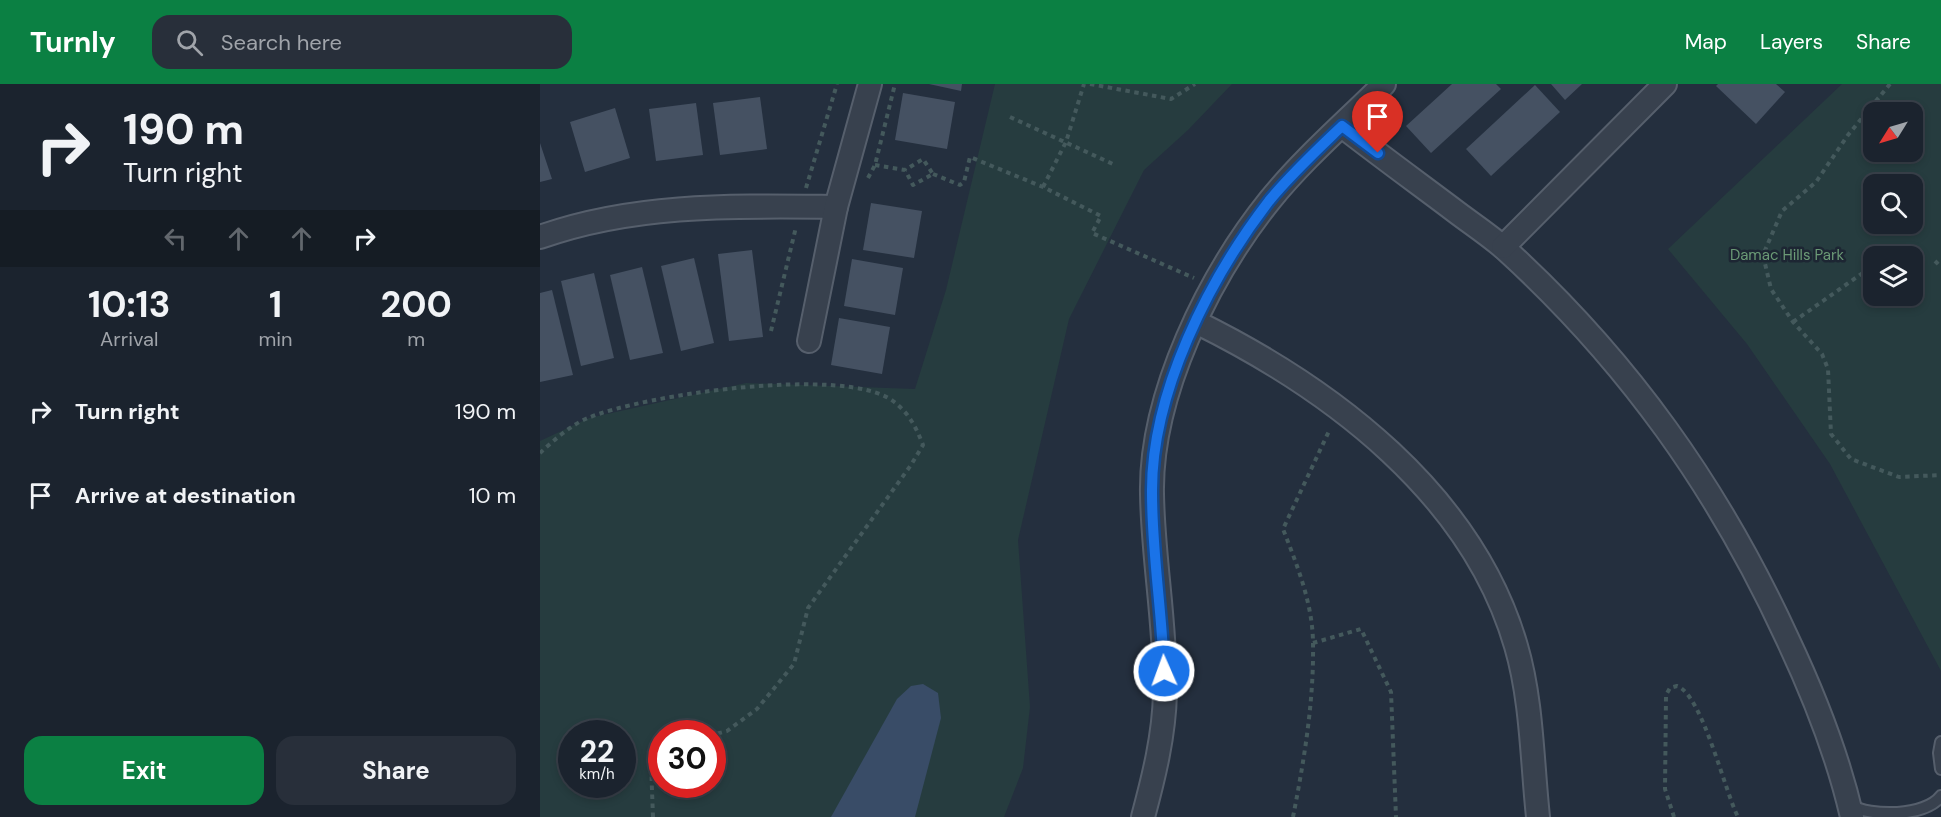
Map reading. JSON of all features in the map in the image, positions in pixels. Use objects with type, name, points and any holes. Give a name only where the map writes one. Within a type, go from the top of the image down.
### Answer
[{"type":"street","points":[[810,341],[836,207],[870,84]]},
{"type":"street","points":[[1143,817],[1158,761],[1165,693],[1163,625],[1154,550],[1152,491],[1158,432],[1174,375],[1213,287],[1240,243],[1270,201],[1304,162],[1384,84]]},
{"type":"street","points":[[1503,247],[1665,84]]},
{"type":"street","points":[[1342,126],[1503,247],[1567,308],[1626,374],[1679,445],[1727,519],[1805,676],[1850,811]]},
{"type":"street","points":[[540,237],[628,215],[713,207],[836,207]]},
{"type":"street","points":[[1196,322],[1251,349],[1297,377],[1340,409],[1375,439],[1441,507],[1472,549],[1498,596],[1516,647],[1526,701],[1538,817]]},
{"type":"lane","points":[[1941,742],[1939,753],[1941,769]]},
{"type":"lane","points":[[1850,811],[1889,815],[1928,807],[1941,796]]},
{"type":"path","points":[[1043,187],[1066,142],[1084,84]]},
{"type":"path","points":[[1090,84],[1171,99],[1195,84]]},
{"type":"path","points":[[1890,84],[1848,135],[1816,183],[1782,211],[1763,255],[1771,289],[1793,322],[1822,354],[1828,369],[1831,434],[1851,459],[1899,477],[1941,475]]},
{"type":"path","points":[[1010,117],[1115,165]]},
{"type":"path","points":[[875,165],[905,170],[923,159],[933,174],[960,185],[964,182],[969,157],[1043,187],[1101,216],[1092,233],[1213,287]]},
{"type":"path","points":[[905,170],[914,185],[933,174]]},
{"type":"path","points":[[1935,261],[1941,267]]},
{"type":"path","points":[[1793,322],[1863,274]]},
{"type":"path","points":[[540,453],[586,418],[621,407],[675,395],[777,386],[853,386],[892,400],[914,422],[922,446],[892,494],[808,608],[794,664],[757,709],[726,731]]},
{"type":"path","points":[[1293,817],[1305,759],[1313,643],[1307,601],[1283,529],[1340,409]]},
{"type":"path","points":[[1313,643],[1361,629],[1391,692],[1396,817]]},
{"type":"path","points":[[1674,817],[1665,789],[1666,695],[1670,688],[1677,686],[1686,691],[1696,708],[1738,817]]},
{"type":"path","points":[[652,798],[653,817]]},
{"type":"green space","points":[[995,84],[1232,84],[1188,130],[1144,170],[1069,319],[1018,540],[1030,707],[1023,768],[1004,817],[540,817],[540,441],[589,418],[746,383],[915,389],[946,290]]},
{"type":"green space","name":"Damac Hills Park","points":[[1842,84],[1941,84],[1941,671],[1830,464],[1747,344],[1668,249]]},
{"type":"water","points":[[923,684],[938,693],[941,718],[915,817],[831,817],[897,699],[911,686]]},
{"type":"building","points":[[929,84],[962,84],[961,91]]},
{"type":"building","points":[[1452,84],[1496,84],[1501,89],[1431,153],[1406,126]]},
{"type":"building","points":[[1551,84],[1582,84],[1565,100]]},
{"type":"building","points":[[1718,84],[1776,84],[1785,92],[1756,124],[1716,86]]},
{"type":"building","points":[[1535,85],[1560,112],[1491,176],[1466,149]]},
{"type":"building","points":[[903,93],[955,102],[947,149],[895,140]]},
{"type":"building","points":[[760,97],[767,149],[720,155],[713,103]]},
{"type":"building","points":[[696,103],[703,155],[656,161],[649,109]]},
{"type":"building","points":[[615,108],[630,158],[585,172],[570,122]]},
{"type":"building","points":[[540,143],[552,179],[540,182]]},
{"type":"building","points":[[871,203],[922,211],[914,258],[863,250]]},
{"type":"building","points":[[752,250],[763,337],[729,341],[718,254]]},
{"type":"building","points":[[694,258],[714,343],[681,351],[661,266]]},
{"type":"building","points":[[852,259],[903,268],[895,315],[844,306]]},
{"type":"building","points":[[642,267],[663,353],[630,360],[610,275]]},
{"type":"building","points":[[594,273],[614,358],[581,366],[561,281]]},
{"type":"building","points":[[552,290],[573,375],[540,382],[540,293]]},
{"type":"building","points":[[839,318],[890,327],[882,374],[831,365]]},
{"type":"route","points":[[1164,671],[1163,625],[1154,550],[1152,491],[1158,432],[1174,375],[1188,340],[1213,287],[1240,243],[1270,201],[1304,162],[1342,126],[1378,153]]}]
